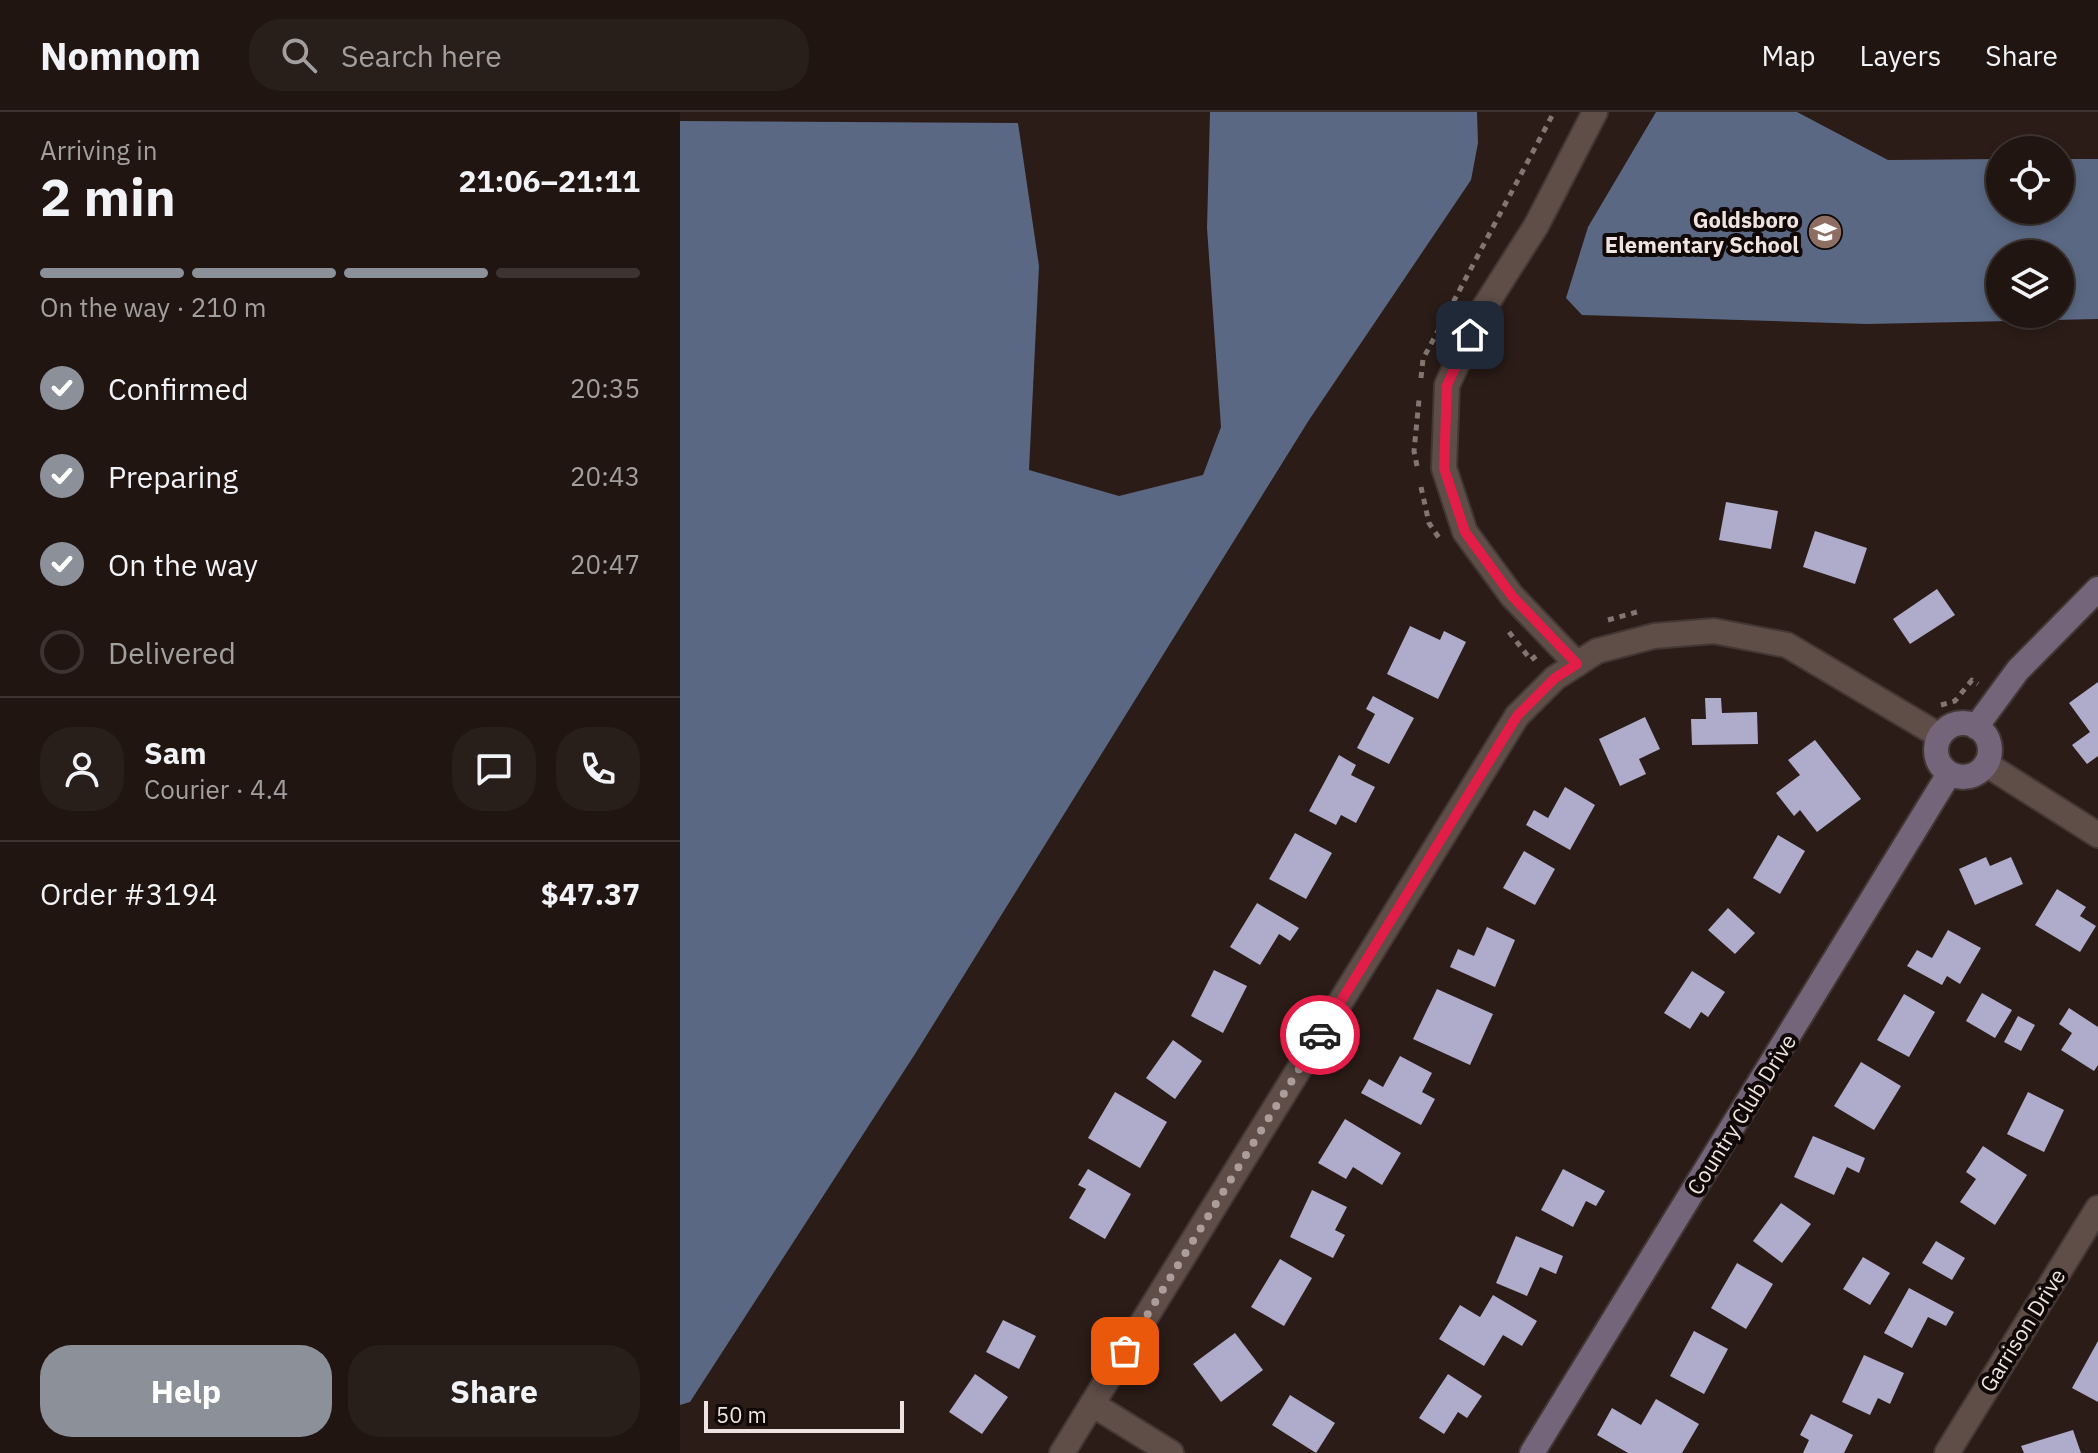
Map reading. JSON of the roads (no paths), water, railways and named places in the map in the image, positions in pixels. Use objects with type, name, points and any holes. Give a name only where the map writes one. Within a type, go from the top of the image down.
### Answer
[{"type":"street","points":[[1577,664],[1512,596],[1465,532],[1444,468],[1447,385],[1482,311],[1536,226],[1595,112]]},
{"type":"street","points":[[1976,727],[2018,670],[2098,589]]},
{"type":"street","points":[[1062,1453],[1517,716],[1555,678],[1597,651],[1654,636],[1714,631],[1787,645],[1940,736]]},
{"type":"street","points":[[1956,724],[1976,727],[1990,747],[1986,764],[1972,776],[1949,774],[1936,758],[1940,736],[1956,724]]},
{"type":"street","points":[[1986,764],[2098,835]]},
{"type":"street","name":"Country Club Drive","points":[[1532,1453],[1949,774]]},
{"type":"street","name":"Garrison Drive","points":[[1947,1453],[2098,1208]]},
{"type":"street","points":[[1092,1404],[1171,1453]]},
{"type":"water","points":[[1210,112],[1477,112],[1478,143],[1471,180],[1309,420],[915,1054],[690,1402],[680,1405],[680,121],[1018,123],[1039,266],[1029,470],[1119,496],[1203,475],[1221,427],[1207,228]]},
{"type":"water","name":"Goldsboro Elementary School","points":[[1656,112],[1797,112],[1888,160],[1986,159],[1986,224],[2074,224],[2074,159],[2098,159],[2098,319],[2074,320],[2074,240],[1986,240],[1986,321],[1867,324],[1582,315],[1566,298],[1588,227]]},
{"type":"place","name":"Goldsboro Elementary School","points":[[1825,232]]}]
